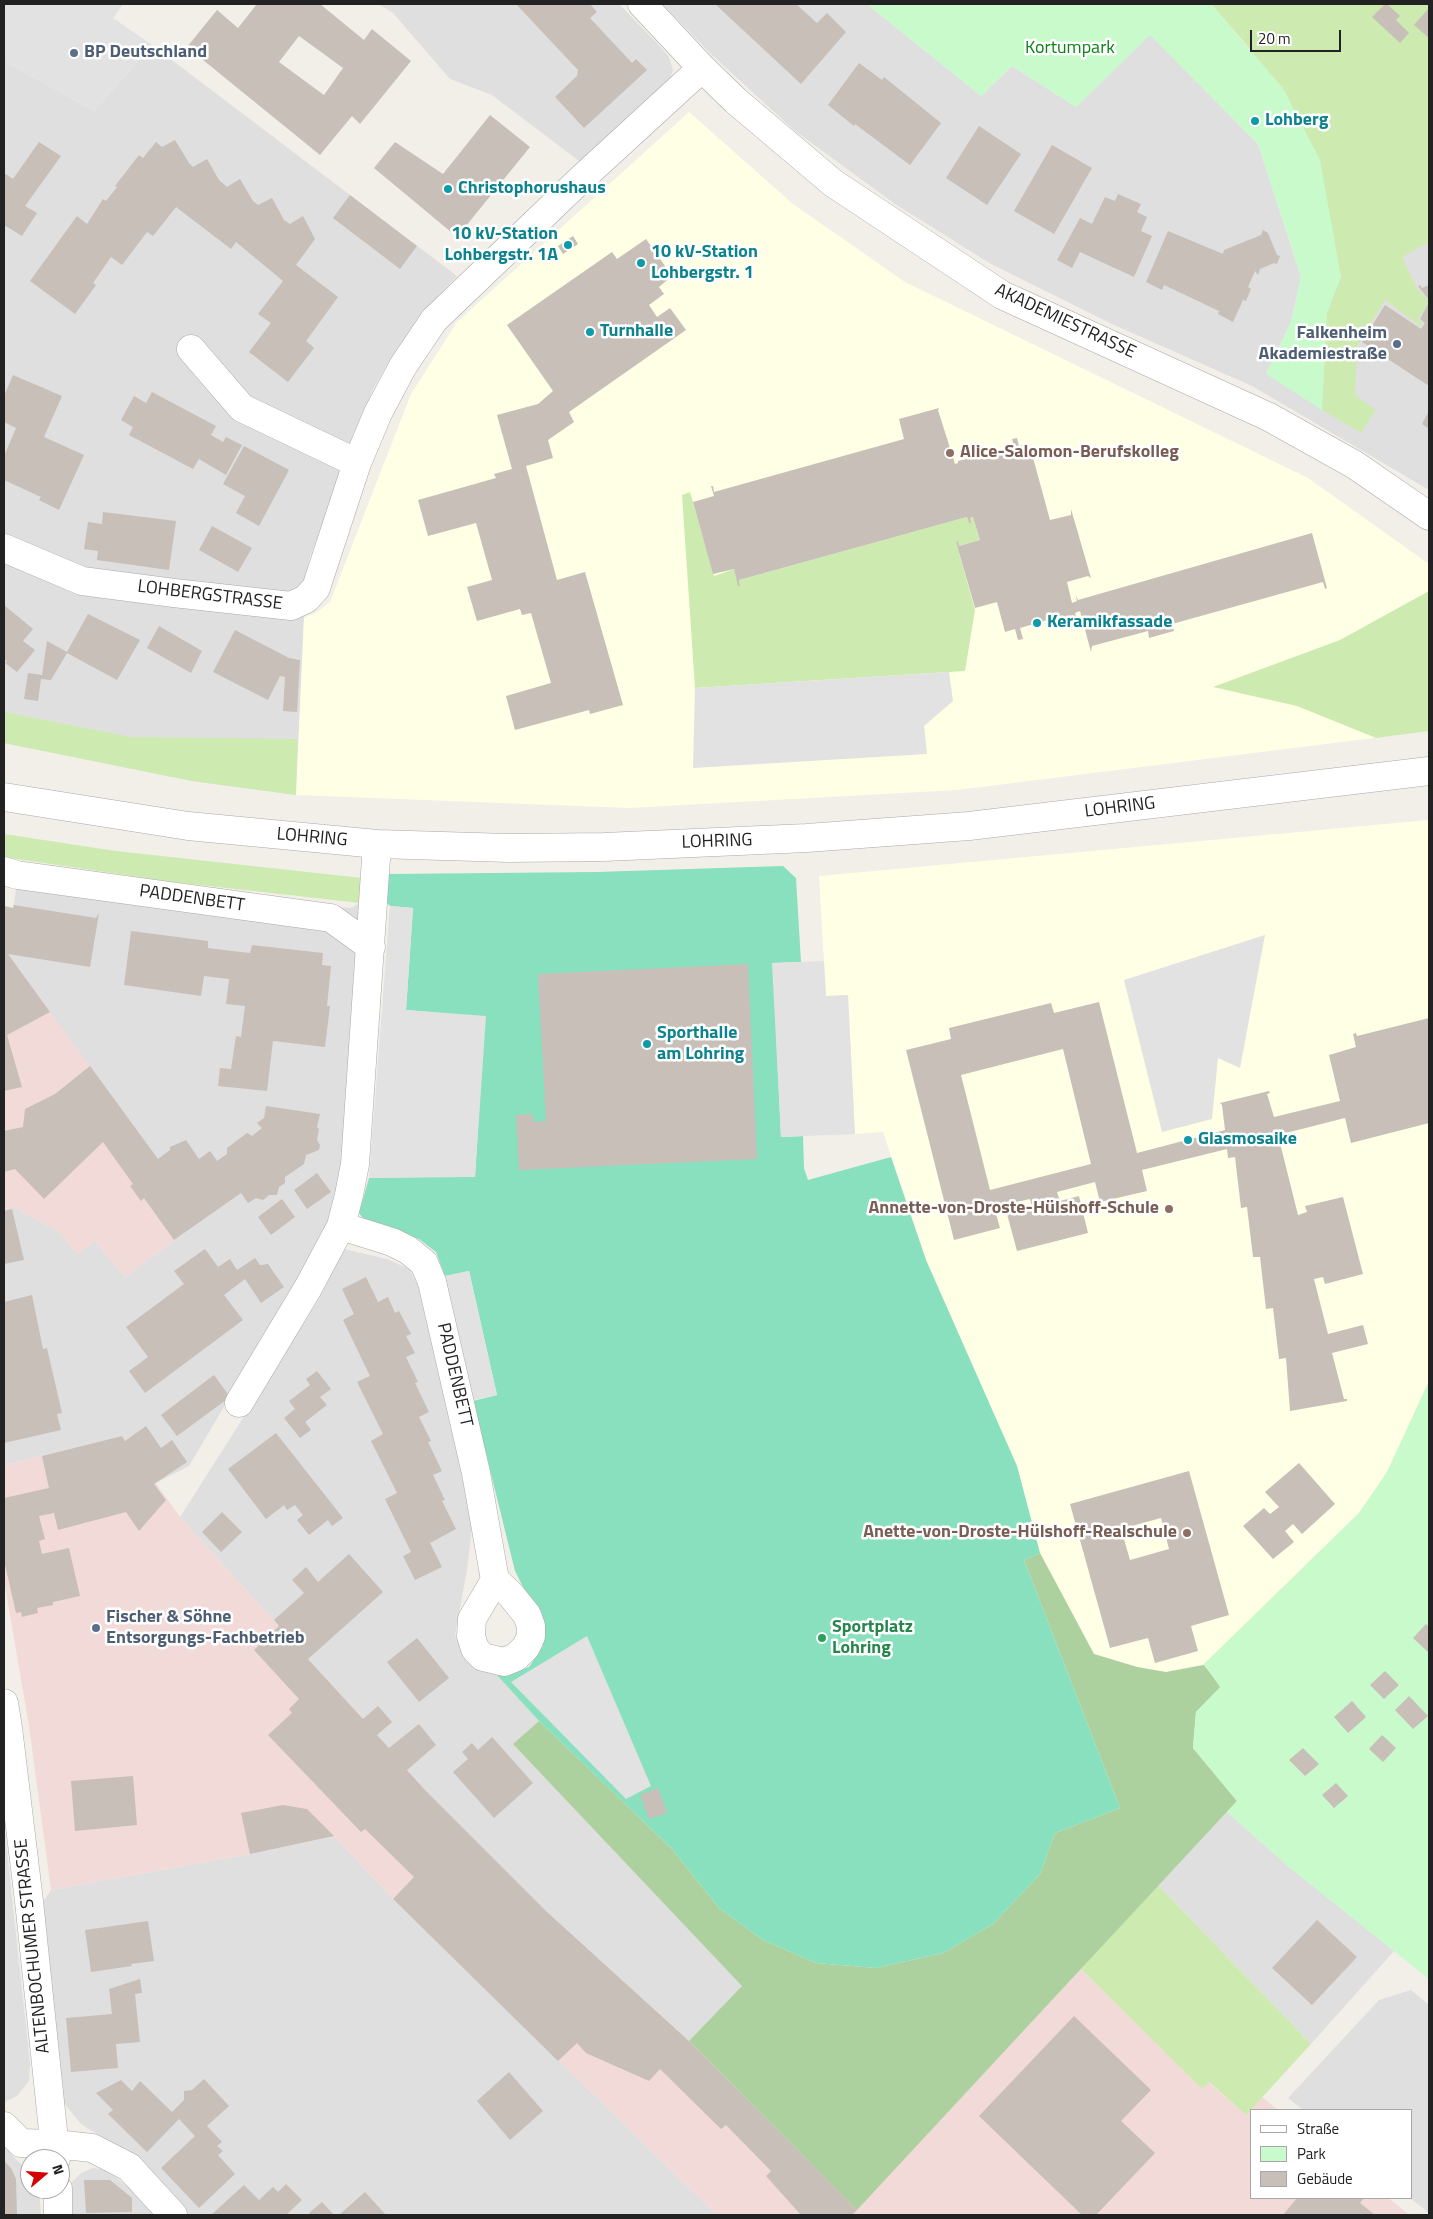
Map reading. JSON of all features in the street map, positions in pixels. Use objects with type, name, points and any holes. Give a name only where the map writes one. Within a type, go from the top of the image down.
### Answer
[{"type":"street","name":"AKADEMIESTRASSE","points":[[642,4],[736,102],[833,183],[1002,295],[1269,417],[1355,466],[1429,516]]},
{"type":"street","name":"LOHBERGSTRASSE","points":[[4,548],[82,581],[291,606],[306,599],[316,588],[357,463],[378,413],[402,366],[434,320],[580,180],[702,68]]},
{"type":"street","points":[[192,349],[242,408],[357,463]]},
{"type":"street","name":"LOHRING","points":[[4,797],[188,826],[377,844],[509,848],[604,846],[865,834],[969,826],[1429,771]]},
{"type":"street","points":[[239,1403],[308,1288],[341,1226],[355,1164],[377,844]]},
{"type":"street","name":"PADDENBETT","points":[[4,871],[17,875],[331,918],[371,947]]},
{"type":"street","name":"PADDENBETT","points":[[341,1226],[392,1242],[408,1250],[424,1263],[432,1282],[476,1473],[495,1580]]},
{"type":"street","name":"ALTENBOCHUMER STRASSE","points":[[4,1703],[56,2149]]},
{"type":"street","points":[[4,2126],[20,2143],[47,2149]]},
{"type":"street","points":[[70,2150],[92,2148],[129,2167],[173,2215]]},
{"type":"street","points":[[58,2199],[58,2215]]},
{"type":"shaded area","name":"BP Deutschland","points":[[4,4],[123,4],[113,18],[152,45],[94,111],[4,61]]},
{"type":"shaded area","points":[[379,4],[619,4],[669,57],[673,70],[670,79],[587,167],[492,95],[450,79],[393,13]]},
{"type":"shaded area","points":[[662,4],[867,4],[981,96],[1012,66],[1076,107],[1150,34],[1258,144],[1301,277],[1291,322],[1266,374],[1429,162],[1429,490],[1252,386],[1112,324],[991,264],[895,204],[795,131],[712,55]]},
{"type":"shaded area","points":[[152,45],[457,276],[429,306],[386,366],[372,391],[309,560],[304,618],[296,795],[192,781],[4,743],[4,61],[94,111]]},
{"type":"shaded area","name":"Alice-Salomon-Berufskolleg","points":[[689,112],[793,204],[905,282],[1308,478],[1429,564],[1429,620],[1398,735],[957,790],[629,808],[296,795],[304,618],[317,612],[330,602],[411,394],[457,322]]},
{"type":"shaded area","points":[[949,672],[953,701],[924,726],[927,754],[693,768],[695,688]]},
{"type":"shaded area","name":"Annette-von-Droste-Hülshoff-Schule","points":[[1429,820],[1429,1381],[1387,1472],[1359,1513],[1204,1664],[1166,1672],[1138,1667],[1094,1654],[1040,1553],[1017,1466],[926,1260],[883,1132],[855,1134],[848,995],[826,996],[819,876]]},
{"type":"shaded area","points":[[17,885],[351,908],[360,903],[345,1152],[337,1194],[321,1242],[189,1466],[154,1484],[122,1436],[4,1465],[4,1209],[14,1207],[59,1232],[77,1254],[95,1241],[125,1277],[202,1220],[8,955],[9,934],[4,933],[4,906],[13,908]]},
{"type":"shaded area","points":[[390,906],[413,908],[406,1010],[486,1016],[475,1177],[369,1178]]},
{"type":"shaded area","points":[[4,934],[10,934],[8,954],[202,1220],[125,1277],[95,1241],[77,1254],[59,1232],[14,1207],[4,1209]]},
{"type":"shaded area","points":[[1265,935],[1240,1068],[1218,1058],[1212,1119],[1162,1132],[1124,980]]},
{"type":"shaded area","points":[[824,961],[826,996],[848,995],[855,1134],[781,1137],[772,963]]},
{"type":"shaded area","points":[[344,1249],[387,1259],[409,1269],[419,1288],[464,1480],[472,1527],[467,1570],[455,1635],[465,1655],[495,1673],[539,1721],[514,1744],[743,1986],[689,2041],[546,1911],[425,1790],[180,1517],[319,1299]]},
{"type":"shaded area","points":[[469,1271],[497,1395],[473,1400],[445,1276]]},
{"type":"shaded area","points":[[122,1436],[180,1517],[425,1790],[546,1911],[689,2041],[857,2209],[1081,1969],[1202,2089],[1208,2082],[1245,2114],[1250,2109],[1250,2199],[1390,2199],[1409,2215],[717,2215],[393,1899],[334,1836],[250,1854],[51,1890],[29,1726],[4,1580],[4,1465]]},
{"type":"shaded area","points":[[587,1636],[651,1786],[626,1799],[511,1682]]},
{"type":"shaded area","points":[[1227,1812],[1289,1867],[1394,1951],[1311,2044],[1158,1885]]},
{"type":"shaded area","points":[[4,1823],[30,2063],[29,2081],[17,2096],[5,2102]]},
{"type":"shaded area","points":[[334,1836],[393,1899],[717,2215],[182,2215],[119,2148],[81,2124],[64,2103],[42,1904],[51,1890],[250,1854]]},
{"type":"shaded area","points":[[1411,1990],[1429,2005],[1429,2213],[1411,2199],[1413,2199],[1413,2109],[1302,2109],[1288,2098],[1379,2000]]},
{"type":"shaded area","points":[[1262,2097],[1277,2109],[1250,2109]]},
{"type":"shaded area","points":[[4,2146],[20,2163],[20,2199],[40,2199],[41,2215],[4,2215]]},
{"type":"shaded area","points":[[93,2168],[107,2170],[149,2204],[159,2215],[72,2215],[71,2183],[81,2173]]},
{"type":"green space","name":"Kortumpark","points":[[867,4],[1211,4],[1283,88],[1320,160],[1341,277],[1327,313],[1322,410],[1266,374],[1291,322],[1301,277],[1258,144],[1150,35],[1076,107],[1012,66],[981,96]]},
{"type":"green space","points":[[1211,4],[1429,4],[1429,242],[1402,257],[1417,289],[1429,301],[1418,319],[1423,323],[1420,326],[1385,300],[1357,346],[1355,395],[1376,410],[1361,433],[1322,410],[1327,313],[1341,277],[1251,50]]},
{"type":"green space","points":[[690,492],[714,576],[734,569],[739,586],[739,580],[967,517],[969,523],[970,518],[973,517],[980,540],[959,546],[958,541],[956,542],[975,610],[965,671],[695,688],[682,495]]},
{"type":"green space","points":[[1429,591],[1429,731],[1376,738],[1297,706],[1213,687],[1340,640]]},
{"type":"green space","points":[[4,712],[131,737],[297,739],[296,795],[192,781],[4,743]]},
{"type":"green space","points":[[4,834],[116,851],[362,878],[360,903],[173,882],[10,858],[4,856]]},
{"type":"green space","name":"Sportplatz Lohring","points":[[783,866],[796,878],[801,962],[773,963],[781,1137],[803,1136],[804,1168],[808,1180],[891,1157],[926,1260],[1017,1466],[1040,1553],[1024,1560],[1120,1808],[1055,1833],[1040,1874],[993,1924],[943,1953],[876,1968],[816,1963],[763,1940],[719,1908],[672,1849],[539,1721],[495,1673],[510,1673],[529,1667],[543,1646],[542,1618],[528,1597],[515,1571],[473,1401],[497,1395],[469,1271],[445,1276],[436,1252],[419,1239],[365,1221],[359,1213],[369,1178],[475,1176],[485,1017],[406,1010],[413,908],[390,906],[386,902],[388,874],[596,872]]},
{"type":"green space","points":[[1429,1381],[1429,1979],[1289,1867],[1227,1812],[1237,1801],[1193,1748],[1196,1712],[1220,1687],[1204,1664],[1359,1513],[1387,1472]]},
{"type":"green space","points":[[1040,1553],[1094,1654],[1137,1667],[1166,1672],[1204,1665],[1221,1687],[1196,1712],[1193,1748],[1237,1801],[857,2210],[689,2041],[742,1986],[513,1744],[539,1721],[672,1849],[719,1908],[763,1940],[816,1963],[876,1968],[943,1953],[993,1924],[1040,1874],[1055,1833],[1120,1808],[1024,1560]]},
{"type":"green space","points":[[1158,1885],[1311,2044],[1246,2115],[1209,2082],[1202,2089],[1081,1969]]},
{"type":"building","points":[[257,4],[320,4],[364,40],[372,29],[411,61],[360,124],[352,116],[320,155],[187,47],[217,10],[238,28]],"holes":[[[299,36],[343,68],[324,95],[279,62]]]},
{"type":"building","points":[[516,4],[590,4],[597,12],[590,18],[632,63],[636,59],[647,70],[584,128],[555,97],[577,76],[578,70]]},
{"type":"building","points":[[715,4],[796,4],[817,23],[827,13],[846,32],[801,84]]},
{"type":"building","points":[[1385,4],[1400,16],[1396,20],[1409,33],[1400,43],[1372,17]]},
{"type":"building","points":[[1429,8],[1429,38],[1414,25]]},
{"type":"building","points":[[859,63],[882,80],[884,77],[941,123],[910,165],[855,124],[854,126],[828,105]]},
{"type":"building","name":"Christophorushaus","points":[[490,115],[530,147],[457,237],[374,168],[395,142],[443,174]]},
{"type":"building","points":[[979,126],[1021,154],[987,205],[946,178]]},
{"type":"building","points":[[175,140],[193,167],[207,159],[219,180],[227,187],[240,179],[253,201],[258,205],[272,198],[284,220],[290,224],[303,216],[315,239],[296,265],[338,297],[306,341],[314,348],[288,382],[249,352],[271,323],[258,314],[283,281],[236,242],[231,249],[176,207],[153,236],[147,232],[122,265],[111,257],[93,283],[96,285],[75,314],[30,281],[77,216],[87,224],[103,199],[106,201],[139,155],[143,158],[156,142],[162,147]]},
{"type":"building","points":[[39,142],[61,156],[25,206],[37,213],[22,236],[4,225],[4,173],[13,179]]},
{"type":"building","points":[[1052,145],[1092,168],[1054,234],[1014,211]]},
{"type":"building","points":[[1118,194],[1141,204],[1137,212],[1147,217],[1141,231],[1152,236],[1134,277],[1080,252],[1072,268],[1057,260],[1080,218],[1092,224],[1105,197],[1115,201]]},
{"type":"building","points":[[350,195],[417,246],[400,269],[333,218]]},
{"type":"building","points":[[1263,230],[1268,233],[1277,255],[1280,256],[1277,264],[1274,263],[1260,269],[1258,275],[1255,271],[1248,287],[1251,289],[1246,301],[1243,300],[1233,322],[1218,314],[1219,311],[1164,285],[1162,290],[1146,282],[1168,231],[1223,254],[1224,250],[1261,235]]},
{"type":"building","name":"10 kV-Station Lohbergstr. 1A","points":[[573,236],[578,244],[563,254],[558,246]]},
{"type":"building","points":[[646,239],[672,276],[659,287],[664,294],[649,305],[657,317],[670,308],[686,330],[569,412],[574,422],[548,440],[553,458],[526,466],[557,580],[585,572],[623,705],[590,714],[589,710],[515,730],[506,696],[551,683],[531,613],[522,615],[520,609],[477,621],[467,587],[492,580],[476,523],[428,536],[418,500],[496,478],[494,474],[512,469],[497,415],[538,404],[553,391],[507,325],[612,252],[617,259]]},
{"type":"building","name":"Falkenheim Akademiestraße","points":[[1420,285],[1422,288],[1429,285],[1429,300],[1418,286]]},
{"type":"building","name":"Falkenheim Akademiestraße","points":[[1429,302],[1429,386],[1362,342],[1385,305],[1421,329],[1425,323],[1420,319]]},
{"type":"building","points":[[13,375],[62,396],[44,437],[84,455],[59,510],[39,500],[41,497],[4,480],[4,456],[16,428],[4,422],[4,396]]},
{"type":"building","points":[[152,392],[216,426],[211,435],[223,442],[226,437],[242,445],[226,475],[199,459],[193,469],[129,435],[133,427],[121,420],[134,396],[146,403]]},
{"type":"building","points":[[939,408],[938,410],[955,464],[958,461],[1014,447],[1012,439],[1017,438],[1019,446],[1029,443],[1050,520],[1071,515],[1071,509],[1091,578],[1088,576],[1067,582],[1072,603],[1077,601],[1076,595],[1078,600],[1312,533],[1327,588],[1325,589],[1323,582],[1172,624],[1174,631],[1149,638],[1148,631],[1092,646],[1091,652],[1080,611],[1075,613],[1077,619],[1053,625],[1051,619],[1020,628],[1023,639],[1018,640],[1015,629],[1005,632],[997,602],[975,608],[956,542],[958,541],[959,546],[980,540],[973,517],[970,518],[971,523],[969,523],[967,517],[739,580],[740,586],[738,586],[734,569],[713,574],[693,502],[714,496],[711,486],[713,486],[714,492],[904,439],[899,419]]},
{"type":"building","points":[[1429,411],[1429,429],[1422,424]]},
{"type":"building","points":[[244,446],[289,470],[259,526],[236,513],[245,496],[223,484]]},
{"type":"building","points":[[103,512],[176,521],[169,570],[97,560],[98,551],[84,549],[88,522],[102,524]]},
{"type":"building","points":[[212,526],[252,548],[238,572],[199,550]]},
{"type":"building","points":[[4,605],[33,629],[23,641],[35,650],[17,672],[5,663],[7,661],[4,659]]},
{"type":"building","points":[[88,614],[140,640],[117,680],[67,653],[51,680],[41,679],[38,701],[24,699],[28,673],[42,675],[47,641],[67,652]]},
{"type":"building","points":[[159,626],[202,651],[191,673],[147,648]]},
{"type":"building","points":[[235,630],[289,658],[300,660],[297,712],[283,711],[285,677],[280,676],[268,700],[213,672]]},
{"type":"building","points":[[14,905],[96,918],[99,913],[90,967],[8,954],[50,1012],[7,1035],[22,1087],[4,1091],[4,906],[13,908]]},
{"type":"building","points":[[131,931],[208,941],[208,948],[232,951],[250,953],[252,945],[323,953],[322,965],[331,966],[327,1006],[330,1006],[325,1047],[273,1041],[267,1091],[218,1086],[220,1068],[231,1069],[236,1036],[241,1037],[245,1006],[226,1004],[229,979],[204,976],[201,996],[124,985]]},
{"type":"building","name":"Sporthalle am Lohring","points":[[748,964],[757,1159],[519,1170],[516,1115],[533,1114],[533,1122],[546,1121],[538,974]]},
{"type":"building","points":[[1099,1002],[1137,1153],[1225,1130],[1222,1105],[1220,1103],[1269,1091],[1270,1093],[1267,1094],[1274,1117],[1340,1101],[1329,1055],[1356,1047],[1353,1034],[1356,1033],[1357,1036],[1429,1018],[1429,1123],[1351,1143],[1345,1118],[1278,1135],[1298,1215],[1307,1212],[1305,1206],[1343,1197],[1363,1274],[1325,1284],[1323,1277],[1314,1279],[1328,1334],[1363,1325],[1368,1344],[1332,1353],[1344,1399],[1347,1399],[1347,1401],[1290,1411],[1286,1358],[1279,1359],[1273,1308],[1266,1309],[1260,1257],[1253,1257],[1247,1207],[1241,1208],[1235,1157],[1228,1158],[1227,1149],[1142,1170],[1147,1191],[1100,1202],[1095,1182],[1057,1192],[1060,1201],[1079,1196],[1088,1233],[1017,1251],[1007,1214],[1032,1208],[1030,1199],[994,1207],[1000,1228],[954,1240],[906,1050],[951,1039],[949,1028],[1051,1003],[1054,1013]],"holes":[[[1063,1049],[1091,1164],[990,1190],[961,1075]]]},
{"type":"building","points":[[90,1066],[158,1159],[170,1150],[170,1147],[186,1140],[199,1159],[210,1151],[217,1161],[227,1154],[227,1148],[247,1133],[252,1136],[262,1128],[257,1123],[264,1118],[266,1106],[320,1114],[317,1127],[319,1129],[317,1140],[320,1145],[319,1150],[306,1155],[304,1164],[285,1177],[285,1183],[279,1187],[277,1195],[269,1195],[263,1200],[256,1198],[248,1203],[241,1193],[174,1240],[144,1198],[141,1201],[130,1186],[133,1184],[103,1142],[44,1199],[15,1169],[4,1172],[4,1131],[23,1127],[25,1109],[55,1094]]},
{"type":"building","points":[[317,1173],[331,1192],[307,1209],[294,1190]]},
{"type":"building","points":[[282,1199],[295,1217],[271,1235],[258,1217]]},
{"type":"building","points":[[12,1209],[24,1260],[4,1264],[4,1211]]},
{"type":"building","points":[[205,1249],[218,1267],[230,1259],[237,1270],[255,1258],[260,1265],[268,1264],[284,1287],[261,1303],[245,1279],[224,1295],[243,1320],[145,1393],[129,1371],[148,1357],[126,1327],[184,1284],[174,1271]]},
{"type":"building","points":[[366,1277],[378,1302],[388,1297],[395,1313],[399,1311],[411,1334],[406,1336],[415,1353],[406,1357],[418,1382],[415,1383],[429,1412],[419,1417],[431,1441],[428,1442],[442,1471],[433,1475],[445,1500],[442,1501],[456,1529],[430,1543],[442,1567],[415,1580],[403,1556],[411,1552],[385,1499],[397,1493],[371,1441],[383,1434],[357,1382],[370,1376],[343,1320],[354,1314],[342,1289]]},
{"type":"building","points":[[32,1295],[43,1349],[47,1348],[62,1413],[57,1414],[61,1430],[4,1443],[4,1302]]},
{"type":"building","points":[[317,1371],[331,1389],[320,1397],[327,1405],[305,1422],[311,1430],[300,1438],[284,1418],[295,1409],[289,1401],[310,1385],[306,1379]]},
{"type":"building","points":[[214,1375],[230,1397],[177,1436],[161,1415]]},
{"type":"building","points":[[146,1426],[161,1448],[172,1440],[187,1462],[154,1484],[166,1500],[139,1531],[126,1512],[58,1530],[54,1513],[39,1516],[45,1539],[39,1541],[42,1554],[69,1548],[80,1596],[37,1608],[38,1613],[22,1617],[21,1612],[16,1613],[4,1560],[4,1498],[49,1488],[42,1456],[122,1436],[125,1441]]},
{"type":"building","points":[[276,1433],[343,1518],[332,1526],[328,1520],[309,1535],[297,1520],[303,1515],[295,1505],[287,1510],[284,1505],[266,1519],[228,1469]]},
{"type":"building","points":[[1299,1463],[1335,1504],[1302,1534],[1293,1524],[1285,1531],[1294,1542],[1273,1559],[1243,1526],[1264,1508],[1270,1514],[1279,1507],[1265,1492]]},
{"type":"building","points":[[1189,1471],[1229,1615],[1191,1626],[1198,1651],[1155,1663],[1148,1638],[1110,1648],[1070,1504]],"holes":[[[1161,1518],[1169,1549],[1130,1560],[1121,1529]]]},
{"type":"building","points":[[222,1512],[242,1532],[221,1552],[202,1532]]},
{"type":"building","points":[[349,1554],[383,1592],[308,1659],[363,1719],[378,1706],[392,1722],[377,1735],[389,1748],[419,1724],[436,1745],[407,1770],[546,1911],[689,2041],[857,2210],[852,2215],[801,2215],[766,2176],[771,2171],[726,2125],[721,2129],[660,2069],[649,2081],[586,2053],[577,2043],[558,2061],[393,1899],[414,1877],[365,1829],[361,1832],[268,1735],[292,1713],[289,1709],[299,1699],[254,1650],[279,1626],[274,1620],[304,1593],[292,1580],[306,1567],[318,1582]]},
{"type":"building","points":[[1426,1624],[1429,1627],[1428,1652],[1413,1638]]},
{"type":"building","points":[[417,1638],[449,1678],[419,1702],[387,1662]]},
{"type":"building","points":[[1385,1671],[1399,1685],[1384,1699],[1370,1685]]},
{"type":"building","points":[[1409,1696],[1428,1716],[1413,1729],[1395,1710]]},
{"type":"building","points":[[1352,1701],[1366,1717],[1348,1733],[1334,1717]]},
{"type":"building","points":[[1382,1735],[1396,1748],[1383,1762],[1369,1749]]},
{"type":"building","points":[[492,1737],[533,1783],[494,1818],[453,1772],[468,1759],[462,1752],[472,1743],[478,1750]]},
{"type":"building","points":[[1303,1748],[1319,1764],[1305,1776],[1289,1760]]},
{"type":"building","points":[[133,1776],[137,1825],[75,1831],[71,1781]]},
{"type":"building","points":[[1336,1783],[1348,1796],[1334,1808],[1322,1795]]},
{"type":"building","points":[[658,1788],[667,1813],[649,1819],[640,1795]]},
{"type":"building","points":[[283,1805],[307,1809],[334,1836],[250,1854],[241,1813]]},
{"type":"building","points":[[1317,1920],[1357,1957],[1312,2005],[1272,1968]]},
{"type":"building","points":[[148,1921],[154,1961],[91,1972],[85,1930]]},
{"type":"building","points":[[140,1979],[142,1993],[135,1994],[140,2042],[116,2044],[118,2068],[71,2072],[66,2018],[112,2014],[109,1989]]},
{"type":"building","points":[[1074,2016],[1151,2090],[1121,2121],[1155,2153],[1096,2215],[1082,2215],[979,2116]]},
{"type":"building","points":[[509,2072],[543,2111],[510,2140],[477,2101]]},
{"type":"building","points":[[204,2079],[229,2106],[207,2126],[222,2142],[217,2146],[223,2151],[218,2155],[235,2174],[199,2208],[161,2168],[195,2136],[179,2119],[147,2152],[108,2114],[113,2110],[96,2093],[121,2080],[132,2091],[140,2081],[172,2112],[184,2100],[184,2091],[192,2090]]},
{"type":"building","points":[[4,2161],[11,2168],[16,2179],[17,2215],[4,2215]]},
{"type":"building","points":[[84,2180],[110,2180],[132,2198],[132,2212],[86,2213]]},
{"type":"building","points":[[286,2184],[302,2200],[286,2215],[211,2215],[244,2185],[259,2200],[273,2187],[278,2192]]},
{"type":"building","points":[[365,2192],[386,2215],[339,2215]]},
{"type":"building","points":[[1296,2199],[1363,2199],[1360,2203],[1375,2215],[1283,2215]]},
{"type":"building","points":[[322,2202],[334,2215],[311,2215],[309,2213]]},
{"type":"place","name":"BP Deutschland","points":[[74,53]]},
{"type":"place","name":"Lohberg","points":[[1255,121]]},
{"type":"place","name":"Christophorushaus","points":[[448,189]]},
{"type":"place","name":"10 kV-Station Lohbergstr. 1A","points":[[568,245]]},
{"type":"place","name":"10 kV-Station Lohbergstr. 1","points":[[641,263]]},
{"type":"place","name":"Turnhalle","points":[[590,332]]},
{"type":"place","name":"Falkenheim Akademiestraße","points":[[1397,344]]},
{"type":"place","name":"Alice-Salomon-Berufskolleg","points":[[950,453]]},
{"type":"place","name":"Keramikfassade","points":[[1037,623]]},
{"type":"place","name":"Sporthalle am Lohring","points":[[647,1044]]},
{"type":"place","name":"Glasmosaike","points":[[1188,1140]]},
{"type":"place","name":"Annette-von-Droste-Hülshoff-Schule","points":[[1169,1209]]},
{"type":"place","name":"Anette-von-Droste-Hülshoff-Realschule","points":[[1187,1533]]},
{"type":"place","name":"Fischer & Söhne Entsorgungs-Fachbetrieb","points":[[96,1628]]},
{"type":"place","name":"Sportplatz Lohring","points":[[822,1638]]}]
